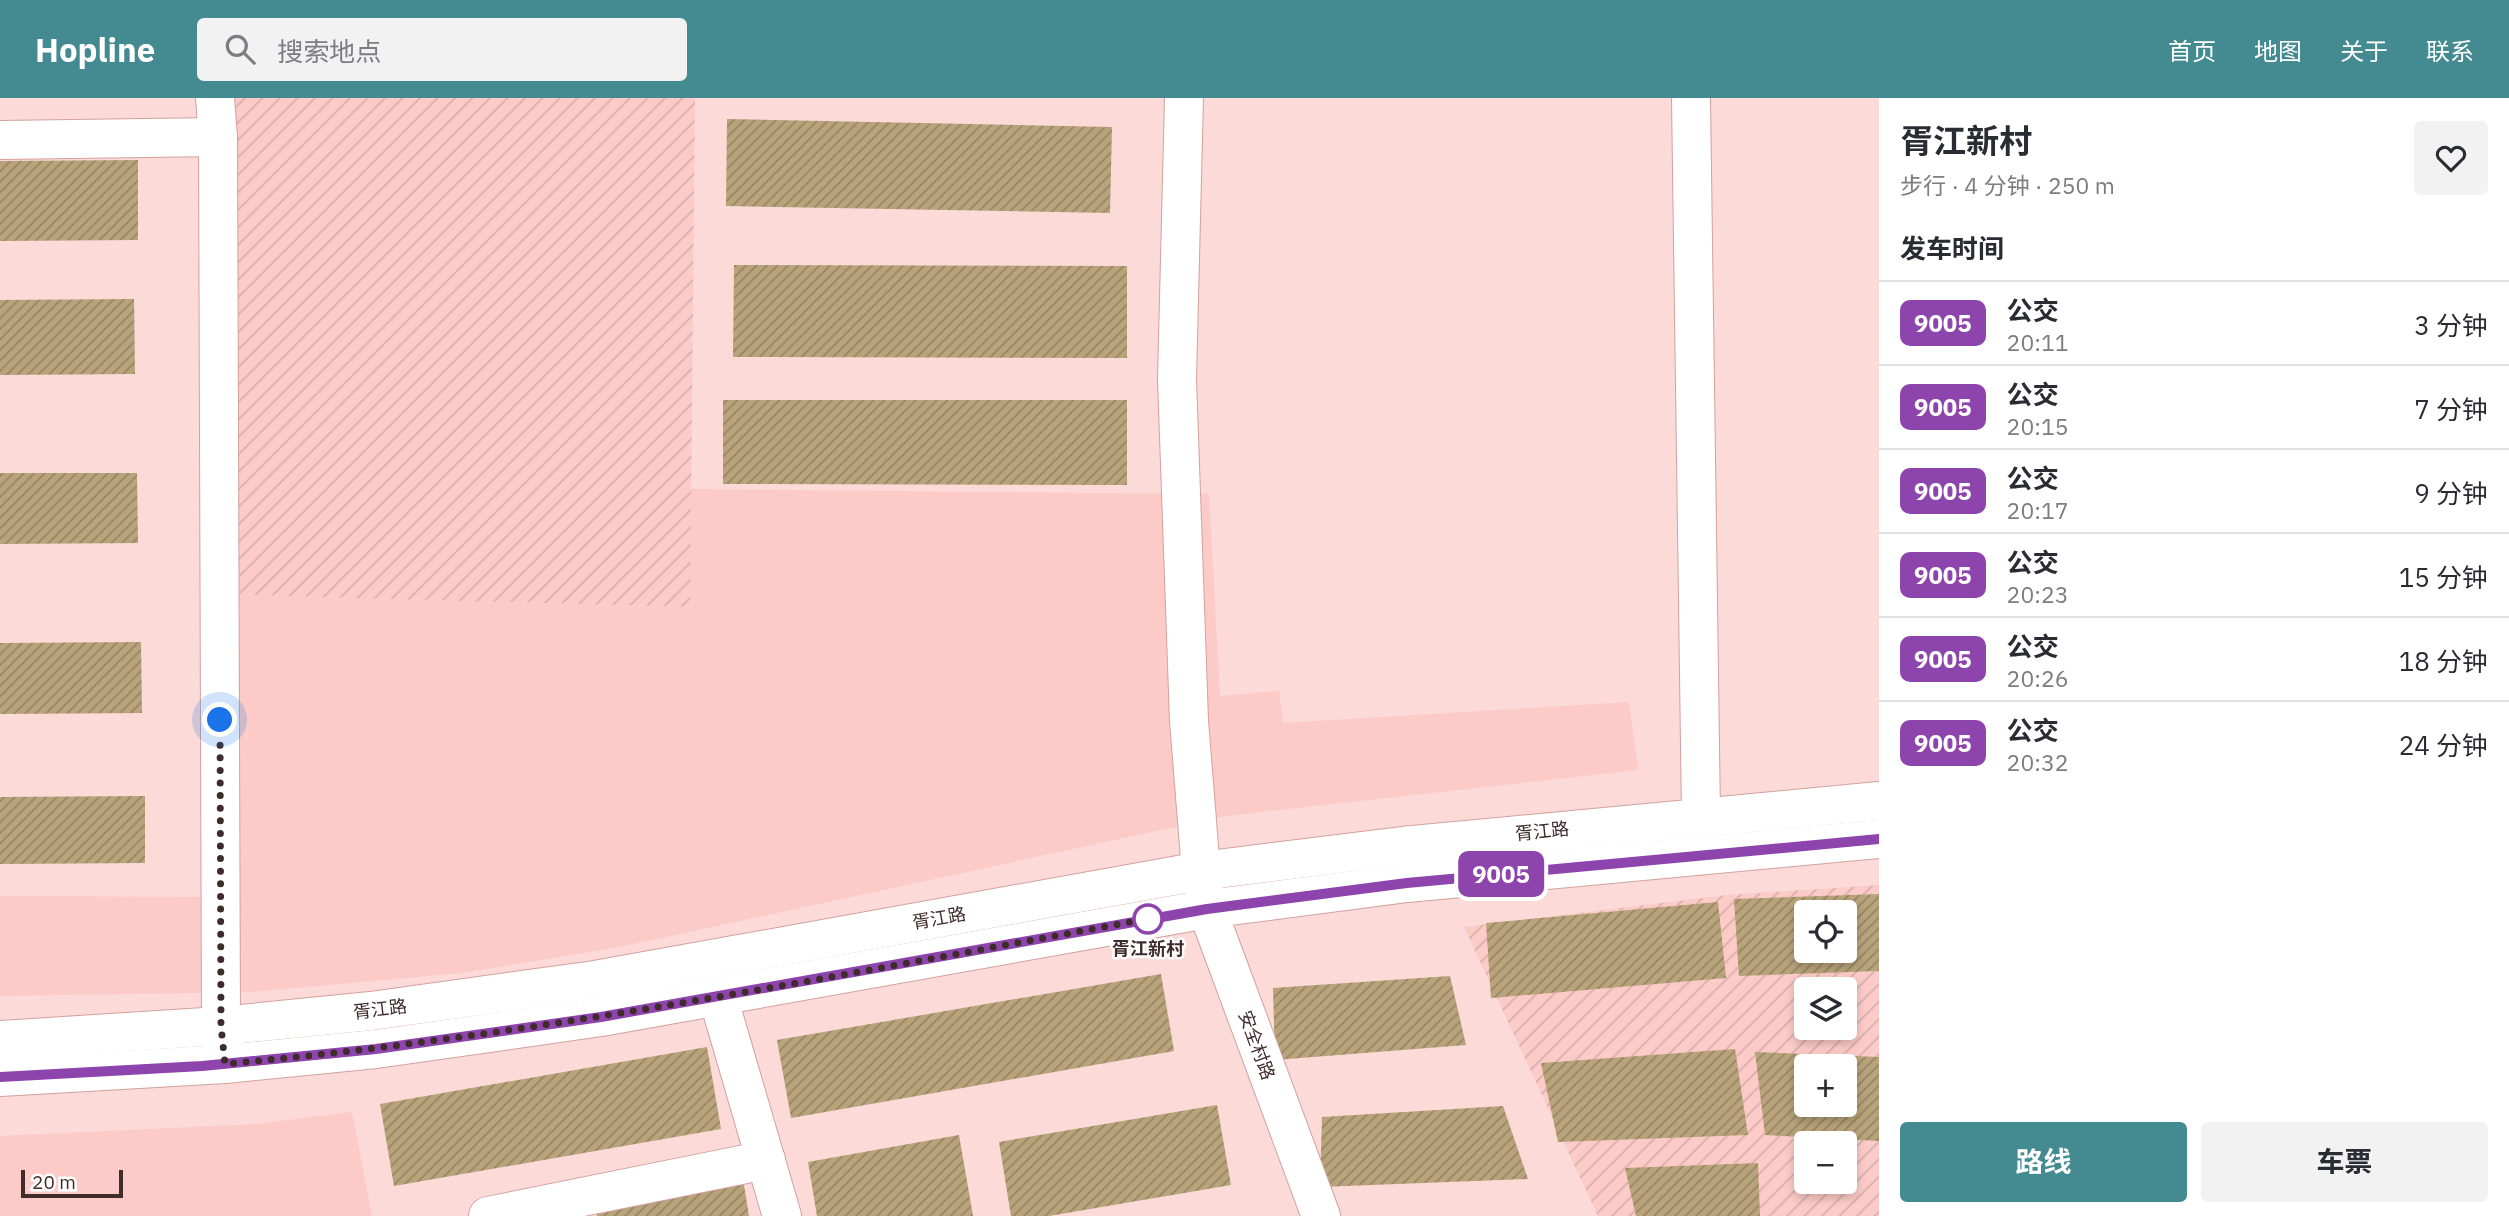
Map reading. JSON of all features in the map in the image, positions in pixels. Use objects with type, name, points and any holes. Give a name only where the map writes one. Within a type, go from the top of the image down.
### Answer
[{"type":"main road","points":[[215,98],[218,137],[221,1026],[225,1064]]},
{"type":"main road","name":"安全村路","points":[[1184,98],[1177,379],[1189,721],[1201,872],[1207,909],[1321,1216]]},
{"type":"main road","points":[[1691,98],[1702,817]]},
{"type":"main road","points":[[0,140],[218,137]]},
{"type":"main road","name":"胥江路","points":[[0,1040],[221,1026],[371,1011],[595,979],[1201,872],[1402,846],[1879,801]]},
{"type":"main road","points":[[0,1077],[225,1064],[353,1051],[601,1017],[1207,909],[1407,883],[1879,839]]},
{"type":"main road","points":[[718,997],[782,1216]]},
{"type":"main road","points":[[488,1216],[765,1160]]},
{"type":"shaded area","points":[[201,98],[695,98],[690,607],[207,594]]},
{"type":"shaded area","points":[[690,489],[1209,494],[1220,696],[1279,691],[1283,723],[1629,702],[1638,770],[1226,816],[615,948],[462,973],[251,992],[0,996],[0,896],[210,897],[207,594],[689,607]]},
{"type":"shaded area","points":[[1879,885],[1879,1216],[1598,1216],[1464,927],[1727,895]]},
{"type":"shaded area","points":[[352,1112],[372,1216],[0,1216],[0,1136],[256,1124]]},
{"type":"building","points":[[727,119],[1112,127],[1110,213],[726,206]]},
{"type":"building","points":[[138,160],[138,240],[0,241],[0,161]]},
{"type":"building","points":[[734,265],[1127,266],[1127,358],[733,357]]},
{"type":"building","points":[[134,299],[135,374],[0,375],[0,300]]},
{"type":"building","points":[[723,400],[1127,400],[1127,485],[723,484]]},
{"type":"building","points":[[0,473],[137,473],[138,543],[0,544]]},
{"type":"building","points":[[141,642],[142,713],[0,714],[0,643]]},
{"type":"building","points":[[145,796],[145,863],[0,864],[0,797]]},
{"type":"building","points":[[1879,894],[1879,971],[1739,976],[1734,899]]},
{"type":"building","points":[[1718,902],[1726,978],[1491,998],[1486,923]]},
{"type":"building","points":[[1161,974],[1174,1051],[791,1118],[777,1040]]},
{"type":"building","points":[[1450,976],[1466,1045],[1275,1060],[1273,988]]},
{"type":"building","points":[[707,1047],[721,1129],[394,1186],[380,1104]]},
{"type":"building","points":[[1735,1049],[1748,1135],[1558,1142],[1541,1063]]},
{"type":"building","points":[[1755,1052],[1805,1054],[1794,1054],[1794,1117],[1857,1117],[1857,1056],[1879,1057],[1879,1141],[1857,1140],[1857,1131],[1794,1131],[1794,1137],[1765,1135]]},
{"type":"building","points":[[1217,1105],[1231,1185],[1049,1216],[1011,1216],[999,1142]]},
{"type":"building","points":[[1503,1106],[1528,1179],[1320,1187],[1322,1117]]},
{"type":"building","points":[[959,1135],[973,1216],[817,1216],[808,1162]]},
{"type":"building","points":[[1758,1163],[1760,1216],[1636,1216],[1625,1168]]},
{"type":"building","points":[[743,1179],[749,1216],[597,1216],[595,1204]]},
{"type":"bus line","name":"9005","points":[[0,1077],[202,1066],[376,1049],[601,1017],[1207,909],[1407,883],[1879,839]]},
{"type":"place","name":"胥江新村","points":[[1148,919]]},
{"type":"route","points":[[220,720],[221,1026],[225,1064],[376,1049],[601,1017],[1153,918],[1148,919]]}]
